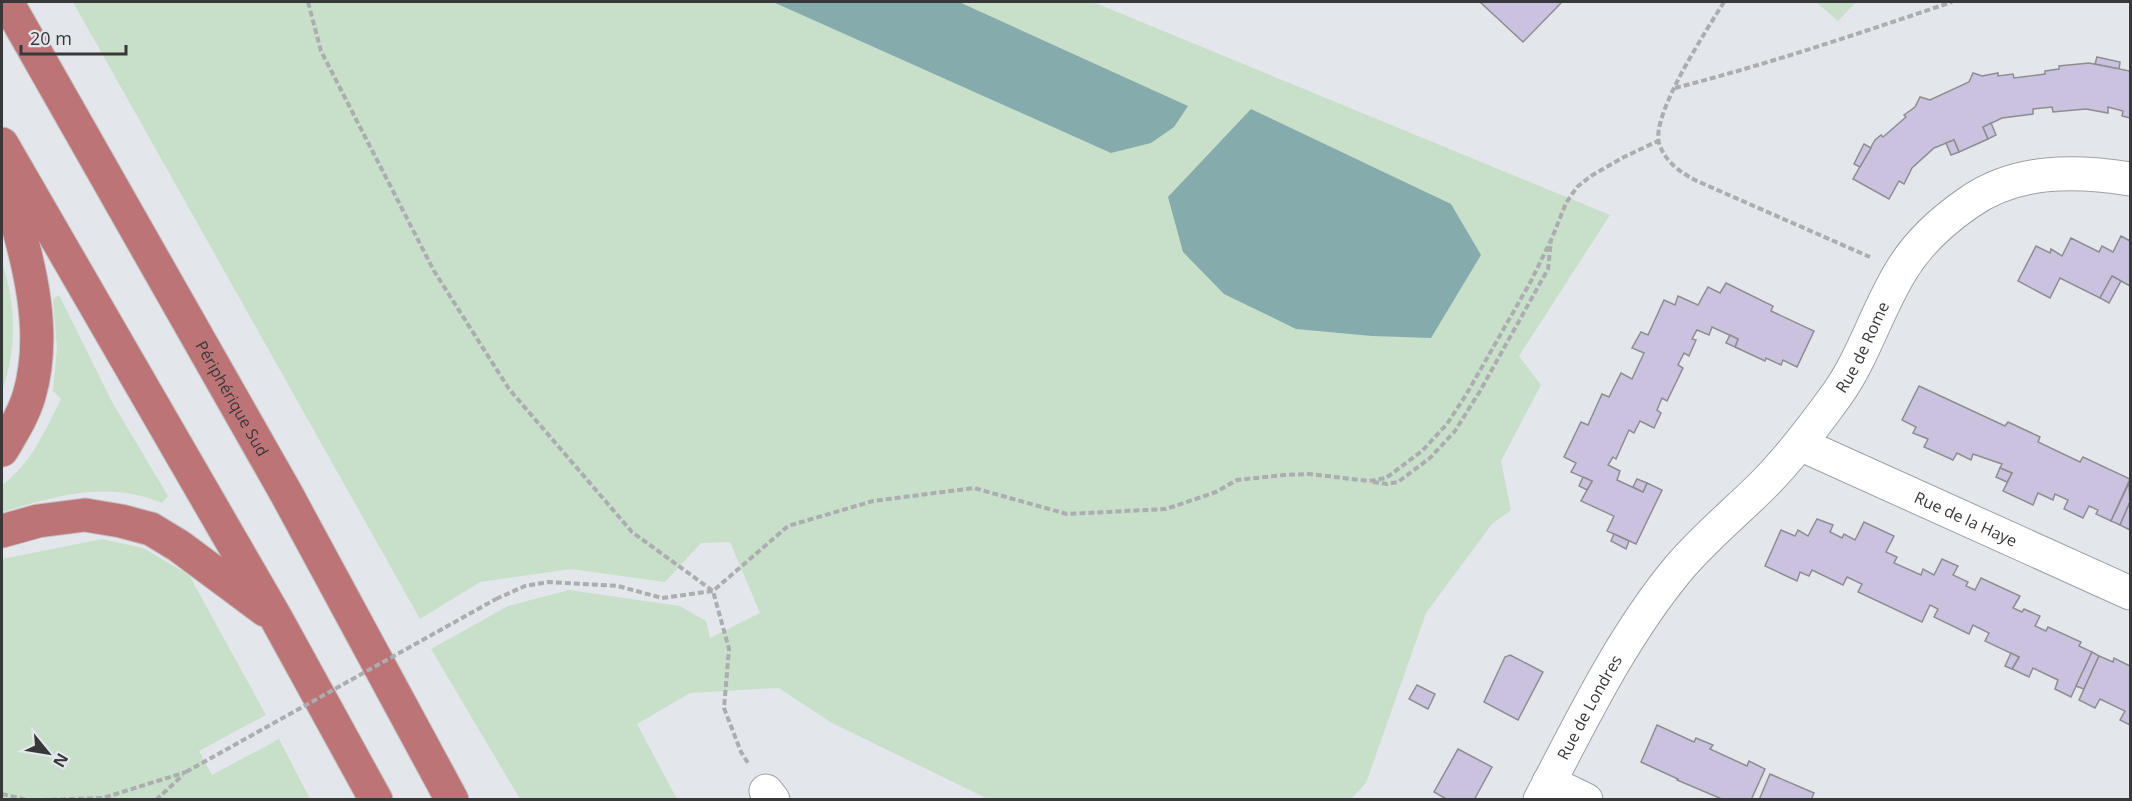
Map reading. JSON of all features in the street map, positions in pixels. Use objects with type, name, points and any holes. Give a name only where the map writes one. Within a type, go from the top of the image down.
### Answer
[{"type":"highway","name":"Périphérique Sud","points":[[7,2],[286,493],[452,800]]},
{"type":"highway","points":[[2,144],[276,618],[376,800]]},
{"type":"highway","points":[[2,170],[25,253],[36,322],[35,363],[29,396],[17,425],[2,450]]},
{"type":"highway","points":[[2,531],[38,521],[85,515],[150,529],[179,546],[276,618]]},
{"type":"street","name":"Rue de Rome","points":[[1642,616],[1679,567],[1713,531],[1764,484],[1800,444],[1840,390],[1901,270],[1945,219],[1991,189],[2013,181],[2055,174],[2079,173],[2130,179]]},
{"type":"street","name":"Rue de la Haye","points":[[1800,444],[2130,593]]},
{"type":"street","name":"Rue de Londres","points":[[1545,791],[1616,657],[1642,616]]},
{"type":"street","points":[[1545,791],[1586,800]]},
{"type":"path","points":[[308,2],[321,51],[434,271],[509,389],[632,532],[713,591],[729,649],[724,708],[741,752],[770,795]]},
{"type":"path","points":[[1724,2],[1674,88],[1664,111],[1659,126],[1658,141],[1665,156],[1684,174],[1901,270]]},
{"type":"path","points":[[1674,88],[1810,50],[1952,2]]},
{"type":"path","points":[[1370,481],[1386,478],[1422,451],[1447,424],[1499,337],[1552,238],[1566,203],[1583,182],[1635,150],[1658,141]]},
{"type":"path","points":[[42,800],[102,798],[186,772],[496,599],[525,586],[549,582],[618,586],[662,598],[713,591],[788,526],[873,501],[974,488],[1067,514],[1166,509],[1216,492],[1237,480],[1284,475],[1309,474],[1387,484],[1398,482],[1430,458],[1455,431],[1548,269],[1552,238]]},
{"type":"path","points":[[156,800],[186,772]]},
{"type":"path","points":[[2,794],[27,800]]},
{"type":"green space","points":[[73,2],[1093,2],[1610,215],[1519,356],[1541,385],[1501,461],[1511,510],[1492,524],[1426,613],[1366,783],[1351,799],[988,799],[832,723],[779,688],[690,693],[637,724],[677,799],[520,799],[431,649],[508,606],[569,590],[680,606],[706,621],[710,638],[760,613],[730,542],[701,543],[665,582],[571,569],[480,582],[420,619]]},
{"type":"green space","points":[[1816,2],[1856,2],[1838,21]]},
{"type":"green space","points":[[2,262],[10,294],[13,327],[10,359],[2,391]]},
{"type":"green space","points":[[59,295],[112,402],[168,496],[162,503],[122,492],[82,493],[2,512],[2,485],[29,457],[61,399],[53,391],[57,348],[53,299]]},
{"type":"green space","points":[[102,539],[143,548],[189,575],[266,715],[199,751],[212,775],[279,739],[310,799],[2,799],[2,559]]},
{"type":"water","points":[[773,2],[959,2],[1188,106],[1174,127],[1151,143],[1111,153]]},
{"type":"water","points":[[1251,109],[1451,204],[1481,255],[1431,338],[1372,336],[1296,329],[1224,294],[1183,252],[1168,197]]},
{"type":"building","points":[[1480,2],[1562,2],[1523,42]]},
{"type":"building","points":[[2097,57],[2120,62],[2119,69],[2095,64]]},
{"type":"building","points":[[2089,63],[2130,71],[2130,118],[2122,116],[2123,111],[2108,107],[2108,113],[2086,109],[2053,112],[2052,107],[2033,109],[2033,114],[2002,118],[1983,127],[1988,139],[1959,152],[1954,140],[1934,148],[1912,168],[1904,184],[1899,181],[1889,199],[1853,179],[1875,140],[1881,135],[1883,137],[1906,117],[1904,115],[1915,107],[1920,97],[1930,100],[1969,82],[1973,73],[1982,76],[1998,73],[1998,76],[2013,74],[2014,78],[2045,74],[2045,71],[2059,69],[2059,66]]},
{"type":"building","points":[[1991,123],[1996,135],[1988,139],[1983,127]]},
{"type":"building","points":[[1954,140],[1959,152],[1951,155],[1946,143]]},
{"type":"building","points":[[1864,144],[1871,148],[1860,167],[1854,164]]},
{"type":"building","points":[[2121,236],[2130,241],[2130,286],[2112,276],[2100,298],[2060,278],[2050,298],[2018,281],[2036,246],[2050,253],[2051,249],[2062,256],[2071,238],[2099,252],[2102,246],[2113,252]]},
{"type":"building","points":[[2112,276],[2121,281],[2109,303],[2100,298]]},
{"type":"building","points":[[1726,283],[1773,306],[1771,311],[1814,331],[1797,367],[1783,360],[1781,365],[1766,358],[1765,361],[1735,347],[1738,339],[1712,327],[1709,335],[1697,330],[1692,339],[1696,340],[1689,356],[1684,353],[1678,365],[1683,368],[1667,401],[1662,398],[1657,410],[1661,413],[1654,428],[1640,421],[1634,433],[1629,430],[1616,459],[1613,457],[1608,465],[1620,471],[1617,480],[1643,492],[1647,483],[1662,490],[1636,544],[1607,531],[1614,516],[1581,501],[1592,481],[1571,472],[1576,463],[1564,457],[1581,422],[1588,425],[1602,394],[1609,397],[1621,373],[1632,379],[1644,353],[1632,348],[1641,332],[1648,335],[1664,300],[1675,305],[1678,296],[1698,305],[1708,287],[1720,293]]},
{"type":"building","points":[[1730,335],[1738,339],[1735,347],[1726,343]]},
{"type":"building","points":[[1919,386],[2005,426],[2008,422],[2040,437],[2038,442],[2080,462],[2083,457],[2130,479],[2111,521],[2096,514],[2098,510],[2089,506],[2083,518],[2064,509],[2068,500],[2055,494],[2053,500],[2038,493],[2033,505],[2003,491],[2012,473],[2000,468],[2002,464],[1973,454],[1971,460],[1957,453],[1953,460],[1924,447],[1928,439],[1913,433],[1916,427],[1902,420]]},
{"type":"building","points":[[2000,468],[2012,473],[2007,482],[1996,477]]},
{"type":"building","points":[[1583,477],[1592,481],[1587,490],[1579,486]]},
{"type":"building","points":[[1637,479],[1647,483],[1643,492],[1633,487]]},
{"type":"building","points":[[2129,483],[2130,502],[2120,525],[2111,521]]},
{"type":"building","points":[[2130,502],[2130,530],[2120,525]]},
{"type":"building","points":[[1817,519],[1833,525],[1830,532],[1842,538],[1844,534],[1855,540],[1864,522],[1894,536],[1886,552],[1897,557],[1894,563],[1921,575],[1923,569],[1934,575],[1942,559],[1958,566],[1953,575],[1968,582],[1966,586],[1975,590],[1981,578],[2020,596],[2013,608],[2022,612],[2024,609],[2040,616],[2035,626],[2046,631],[2048,627],[2081,642],[2079,646],[2092,652],[2071,697],[2055,689],[2058,680],[2033,668],[2029,677],[2012,669],[2019,657],[1985,641],[1989,633],[1973,625],[1969,634],[1934,617],[1938,609],[1930,605],[1922,622],[1858,592],[1862,584],[1847,577],[1843,585],[1812,570],[1809,576],[1800,572],[1797,581],[1765,566],[1781,530],[1795,536],[1798,530],[1808,536]]},
{"type":"building","points":[[1614,534],[1629,541],[1626,549],[1611,541]]},
{"type":"building","points":[[2092,652],[2099,656],[2084,689],[2076,686]]},
{"type":"building","points":[[2011,653],[2019,657],[2012,669],[2005,666]]},
{"type":"building","points":[[1510,655],[1543,672],[1518,720],[1484,702],[1505,657]]},
{"type":"building","points":[[2099,656],[2113,662],[2114,658],[2130,666],[2130,725],[2120,720],[2125,711],[2100,699],[2095,708],[2079,700]]},
{"type":"building","points":[[1417,685],[1435,694],[1428,709],[1409,699]]},
{"type":"building","points":[[1657,725],[1694,742],[1696,738],[1713,745],[1710,749],[1747,766],[1749,761],[1765,769],[1751,800],[1724,800],[1641,762]]},
{"type":"building","points":[[1458,749],[1492,767],[1474,800],[1448,800],[1434,792]]},
{"type":"building","points":[[1770,774],[1814,793],[1811,800],[1759,800]]}]
